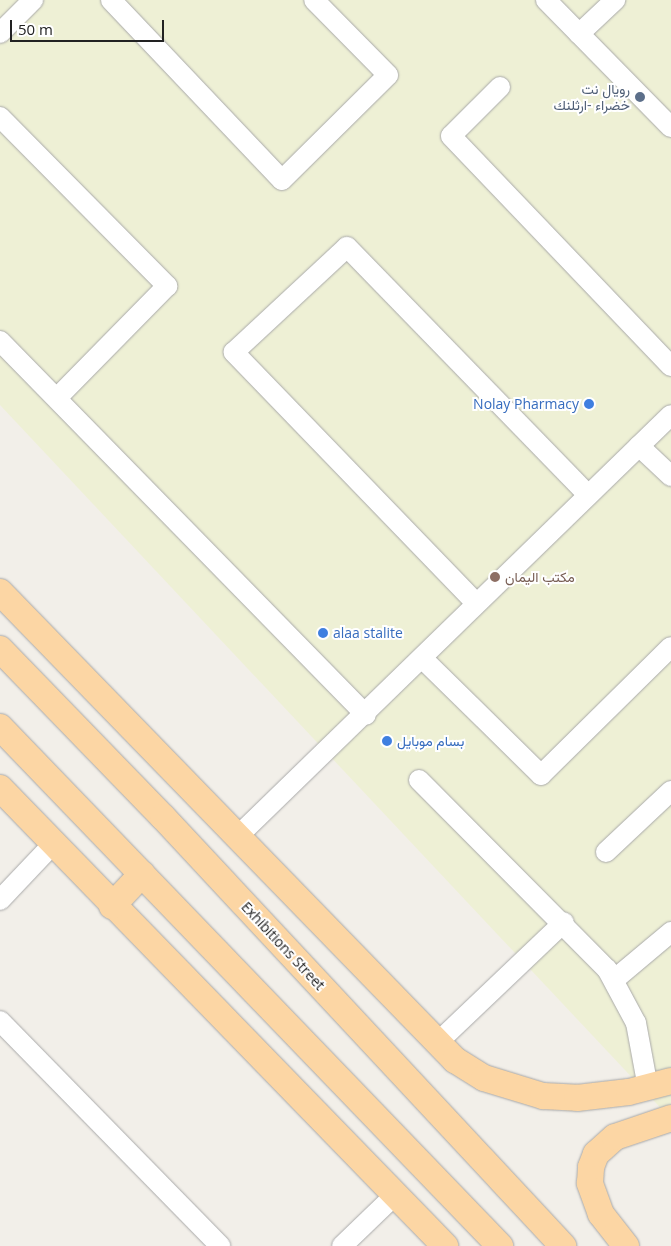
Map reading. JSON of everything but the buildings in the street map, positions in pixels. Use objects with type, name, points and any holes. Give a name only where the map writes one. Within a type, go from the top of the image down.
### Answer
[{"type":"main road","points":[[0,592],[437,1043],[484,1078],[544,1096],[577,1098],[660,1084]]},
{"type":"main road","name":"Exhibitions Street","points":[[0,649],[163,817],[563,1246]]},
{"type":"main road","points":[[0,727],[500,1246]]},
{"type":"main road","points":[[0,788],[112,906],[445,1246]]},
{"type":"main road","points":[[163,817],[190,789]]},
{"type":"main road","points":[[112,906],[142,874]]},
{"type":"main road","points":[[626,1246],[600,1214],[590,1183],[591,1167],[596,1154],[615,1137],[671,1118]]},
{"type":"street","points":[[0,33],[32,0]]},
{"type":"street","points":[[111,0],[282,180],[388,75],[314,0]]},
{"type":"street","points":[[546,0],[671,127]]},
{"type":"street","points":[[579,34],[615,0]]},
{"type":"street","points":[[500,87],[451,136],[671,366]]},
{"type":"street","points":[[0,117],[167,286],[57,398]]},
{"type":"street","points":[[476,603],[234,352],[347,247],[588,495]]},
{"type":"street","points":[[0,341],[366,714]]},
{"type":"street","points":[[237,837],[366,714],[476,603],[671,415]]},
{"type":"street","points":[[639,446],[671,476]]},
{"type":"street","points":[[422,658],[541,775],[671,646]]},
{"type":"street","points":[[420,780],[564,922],[616,979],[660,1084]]},
{"type":"street","points":[[606,852],[671,791]]},
{"type":"street","points":[[0,900],[52,844]]},
{"type":"street","points":[[437,1043],[564,922]]},
{"type":"street","points":[[616,979],[671,932]]},
{"type":"street","points":[[0,1021],[220,1246]]},
{"type":"street","points":[[342,1246],[395,1195]]},
{"type":"green space","points":[[0,0],[671,0],[671,1119],[0,405]]},
{"type":"place","name":"رويال نت خضراء -ارثلنك","points":[[640,97]]},
{"type":"place","name":"Nolay Pharmacy","points":[[589,404]]},
{"type":"place","name":"مكتب اليمان","points":[[495,577]]},
{"type":"place","name":"alaa stalite","points":[[323,633]]},
{"type":"place","name":"بسام موبايل","points":[[387,741]]}]
